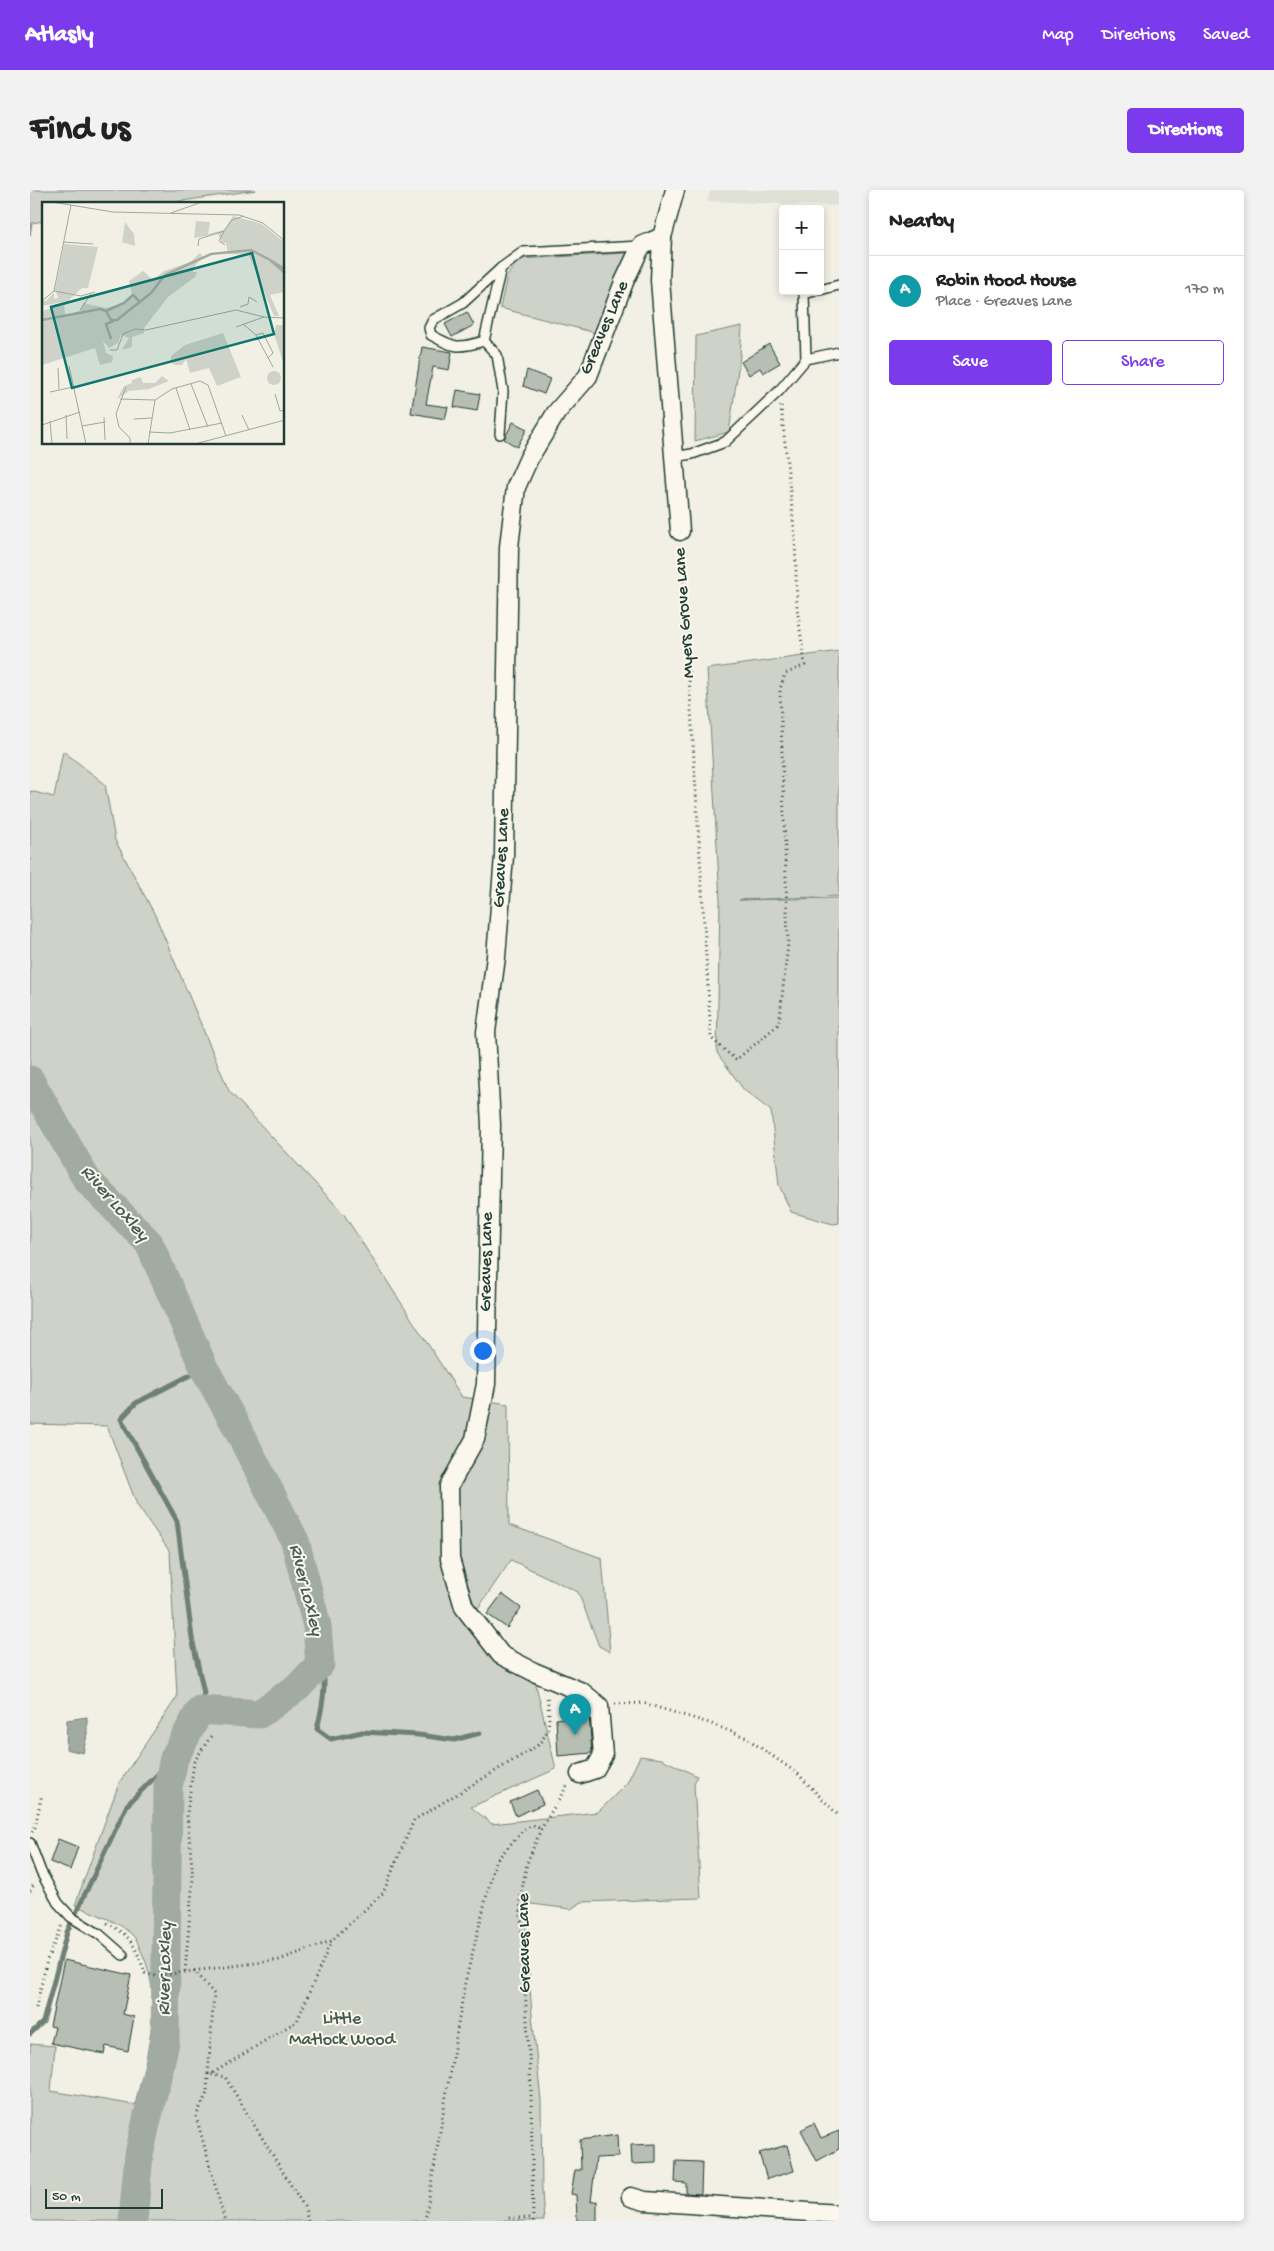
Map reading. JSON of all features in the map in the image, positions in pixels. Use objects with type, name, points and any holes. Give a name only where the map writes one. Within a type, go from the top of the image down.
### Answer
[{"type":"street","name":"Myers Grove Lane","points":[[675,190],[662,237],[660,280],[680,531]]},
{"type":"street","points":[[641,246],[662,237]]},
{"type":"street","name":"Greaves Lane","points":[[600,1706],[582,1692],[545,1677],[501,1655],[488,1641],[464,1607],[450,1559],[449,1486],[475,1439],[486,1384],[491,1125],[486,1032],[496,957],[504,856],[509,547],[516,487],[528,458],[556,413],[588,376],[624,282],[641,246]]},
{"type":"street","points":[[580,1774],[595,1769],[603,1755],[600,1706]]},
{"type":"street","points":[[631,2197],[645,2201],[836,2216]]},
{"type":"lane","points":[[484,340],[464,346],[451,346],[431,335],[429,328],[433,320],[463,303],[500,268],[523,252],[641,246]]},
{"type":"lane","points":[[484,340],[500,268]]},
{"type":"lane","points":[[824,289],[839,285]]},
{"type":"lane","points":[[804,295],[806,359]]},
{"type":"lane","points":[[484,340],[497,355],[503,391],[500,434]]},
{"type":"lane","points":[[673,457],[692,454],[725,442],[779,391],[806,359],[839,352]]},
{"type":"lane","points":[[30,1843],[58,1903],[72,1917],[99,1934],[124,1954]]},
{"type":"path","name":"Myers Grove Lane","points":[[680,531],[711,1038],[736,1060],[780,1024],[788,944],[780,689],[785,674],[805,665],[797,608],[795,538],[779,391]]},
{"type":"path","points":[[154,1976],[279,1960],[331,1941],[383,1893],[414,1820],[537,1746],[546,1736],[550,1719],[545,1677]]},
{"type":"path","points":[[600,1706],[643,1703],[709,1723],[745,1737],[797,1773],[839,1816]]},
{"type":"path","points":[[183,1972],[193,1878],[187,1814],[194,1762],[213,1733]]},
{"type":"path","name":"Greaves Lane","points":[[533,2220],[531,2090],[520,1900],[526,1863],[541,1829],[566,1787],[580,1774]]},
{"type":"path","points":[[30,1835],[35,1827],[42,1794]]},
{"type":"path","points":[[427,2221],[465,1983],[495,1862],[522,1830],[533,1825],[541,1829]]},
{"type":"path","points":[[36,2008],[47,1960],[72,1917]]},
{"type":"path","points":[[208,2074],[213,2073],[297,2021],[331,1941]]},
{"type":"path","points":[[194,1970],[214,1994],[207,2093],[196,2116],[226,2221]]},
{"type":"path","points":[[213,2073],[225,2077],[305,2208],[308,2221]]},
{"type":"path","points":[[506,2221],[507,2218],[533,2220]]},
{"type":"shaded area","points":[[711,190],[839,190],[839,206],[707,201]]},
{"type":"shaded area","points":[[87,1717],[87,1735],[83,1753],[66,1749],[67,1720]]},
{"type":"green space","points":[[30,190],[256,190],[175,202],[42,202],[42,221],[32,223],[30,236]]},
{"type":"green space","points":[[627,253],[596,333],[500,308],[507,276],[519,259]]},
{"type":"green space","points":[[742,326],[740,356],[729,432],[695,441],[696,336]]},
{"type":"green space","points":[[839,651],[839,896],[739,900],[839,898],[839,1223],[833,1224],[791,1212],[779,1185],[771,1111],[744,1090],[717,1053],[720,900],[707,669]]},
{"type":"green space","name":"Little Matlock Wood","points":[[63,751],[105,784],[115,840],[155,915],[229,1091],[343,1213],[462,1397],[508,1404],[509,1525],[602,1558],[610,1652],[599,1646],[578,1592],[511,1560],[466,1626],[495,1663],[534,1677],[556,1769],[471,1807],[492,1824],[598,1812],[627,1783],[640,1756],[662,1759],[697,1776],[694,1784],[701,1898],[582,1902],[571,1909],[524,1903],[532,2015],[541,2100],[544,2221],[30,2221],[30,2044],[55,2046],[51,2091],[135,2105],[151,2030],[153,2011],[149,1973],[137,1942],[129,1932],[107,1918],[75,1905],[119,1783],[177,1697],[170,1552],[137,1505],[107,1426],[30,1424],[30,1192],[32,1190],[30,1184],[30,791],[54,797]]},
{"type":"building","points":[[467,312],[474,325],[452,337],[445,324]]},
{"type":"building","points":[[769,344],[780,363],[763,373],[760,368],[749,375],[741,362]]},
{"type":"building","points":[[422,347],[452,352],[449,370],[433,367],[426,404],[448,407],[445,419],[411,413]]},
{"type":"building","points":[[527,370],[550,379],[544,394],[523,386]]},
{"type":"building","points":[[457,390],[480,394],[477,411],[454,407]]},
{"type":"building","points":[[513,422],[527,429],[517,447],[504,439]]},
{"type":"building","points":[[502,1594],[521,1608],[507,1628],[487,1614]]},
{"type":"building","points":[[589,1714],[592,1753],[558,1756],[556,1719]]},
{"type":"building","points":[[537,1790],[543,1804],[516,1816],[510,1802]]},
{"type":"building","points":[[58,1839],[78,1847],[70,1870],[50,1862]]},
{"type":"building","points":[[64,1960],[131,1975],[123,2014],[134,2017],[128,2051],[106,2046],[104,2054],[51,2043],[55,2027],[50,2026]]},
{"type":"building","points":[[814,2123],[821,2138],[839,2131],[839,2149],[817,2161],[801,2130]]},
{"type":"building","points":[[617,2135],[618,2157],[596,2158],[591,2202],[597,2201],[597,2221],[577,2221],[576,2195],[571,2194],[575,2170],[581,2170],[580,2140]]},
{"type":"building","points":[[656,2144],[656,2163],[632,2164],[631,2145]]},
{"type":"building","points":[[787,2145],[794,2171],[767,2179],[759,2153]]},
{"type":"building","points":[[676,2161],[702,2162],[701,2194],[686,2193],[686,2183],[675,2182]]},
{"type":"waterway","name":"River Loxley","points":[[30,1080],[87,1180],[149,1243],[204,1368],[295,1541],[317,1626],[320,1664],[298,1687],[259,1714],[200,1710],[174,1758],[168,1787],[165,2042],[139,2154],[133,2221]]},
{"type":"waterway","points":[[200,1710],[204,1693],[192,1638],[177,1521],[121,1419],[136,1403],[204,1368]]},
{"type":"waterway","points":[[320,1664],[323,1670],[324,1686],[317,1729],[331,1739],[362,1732],[419,1735],[454,1740],[480,1733]]},
{"type":"waterway","points":[[30,2034],[43,2022],[67,1932],[127,1805],[174,1758]]},
{"type":"place","name":"Robin Hood House","points":[[575,1735]]}]
